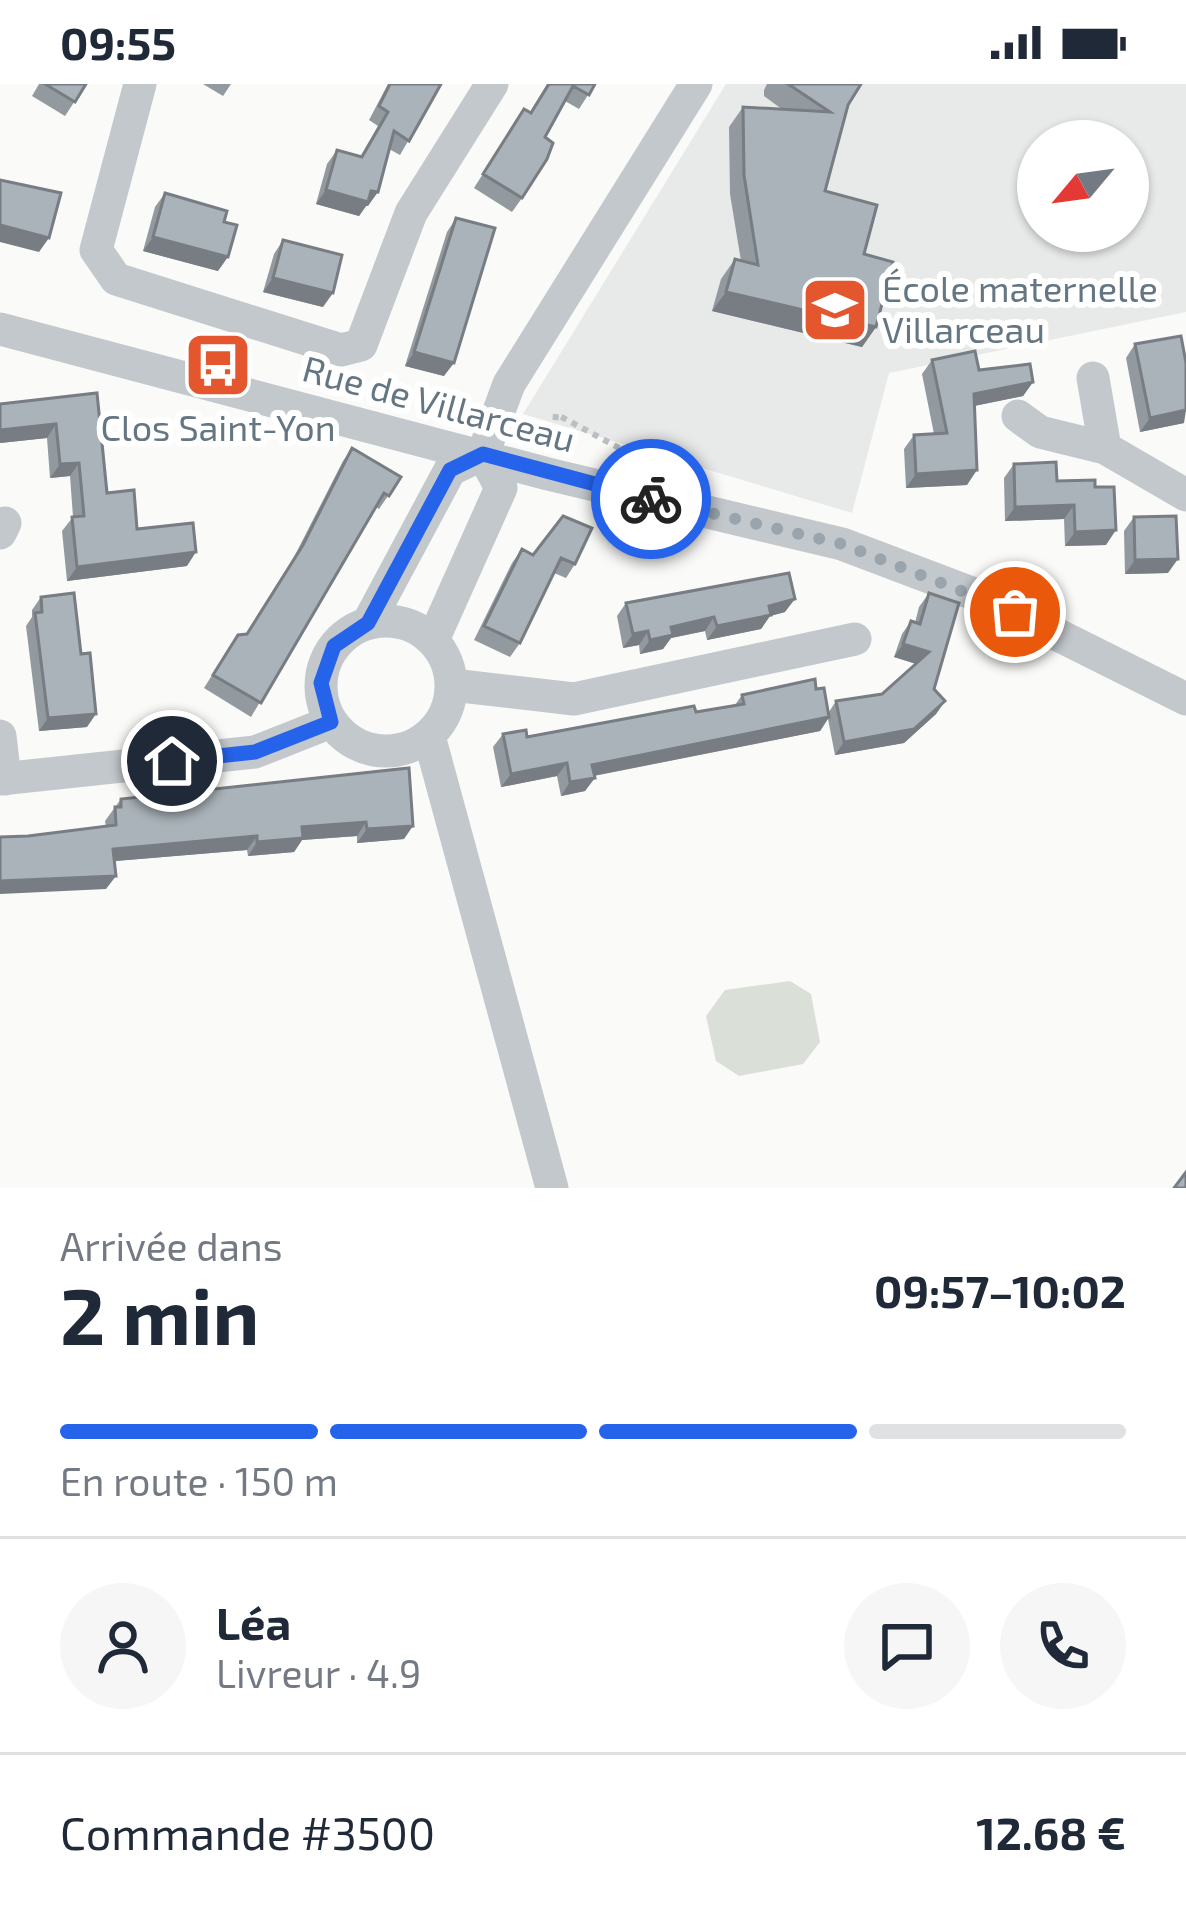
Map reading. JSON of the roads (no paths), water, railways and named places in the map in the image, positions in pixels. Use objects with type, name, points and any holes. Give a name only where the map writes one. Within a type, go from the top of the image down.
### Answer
[{"type":"street","points":[[140,84],[96,250],[116,279],[341,350],[362,345],[411,213],[492,84]]},
{"type":"street","points":[[368,623],[402,623],[433,640],[449,668],[452,685],[444,718],[429,736],[399,751],[380,752],[344,737],[331,722],[321,683],[325,664],[334,646],[368,623],[450,470],[483,454],[509,384],[696,84]]},
{"type":"street","name":"Rue de Villarceau","points":[[0,328],[842,544],[982,597],[1186,699]]},
{"type":"street","points":[[1094,379],[1105,448]]},
{"type":"street","points":[[1018,416],[1040,432],[1105,448],[1186,495]]},
{"type":"street","points":[[433,640],[501,488],[483,454]]},
{"type":"street","points":[[452,685],[574,699],[855,639]]},
{"type":"street","points":[[0,736],[2,779],[255,752],[331,722]]},
{"type":"street","points":[[429,736],[552,1188]]},
{"type":"place","name":"École maternelle Villarceau","points":[[835,310]]},
{"type":"place","name":"Clos Saint-Yon","points":[[218,365]]}]
